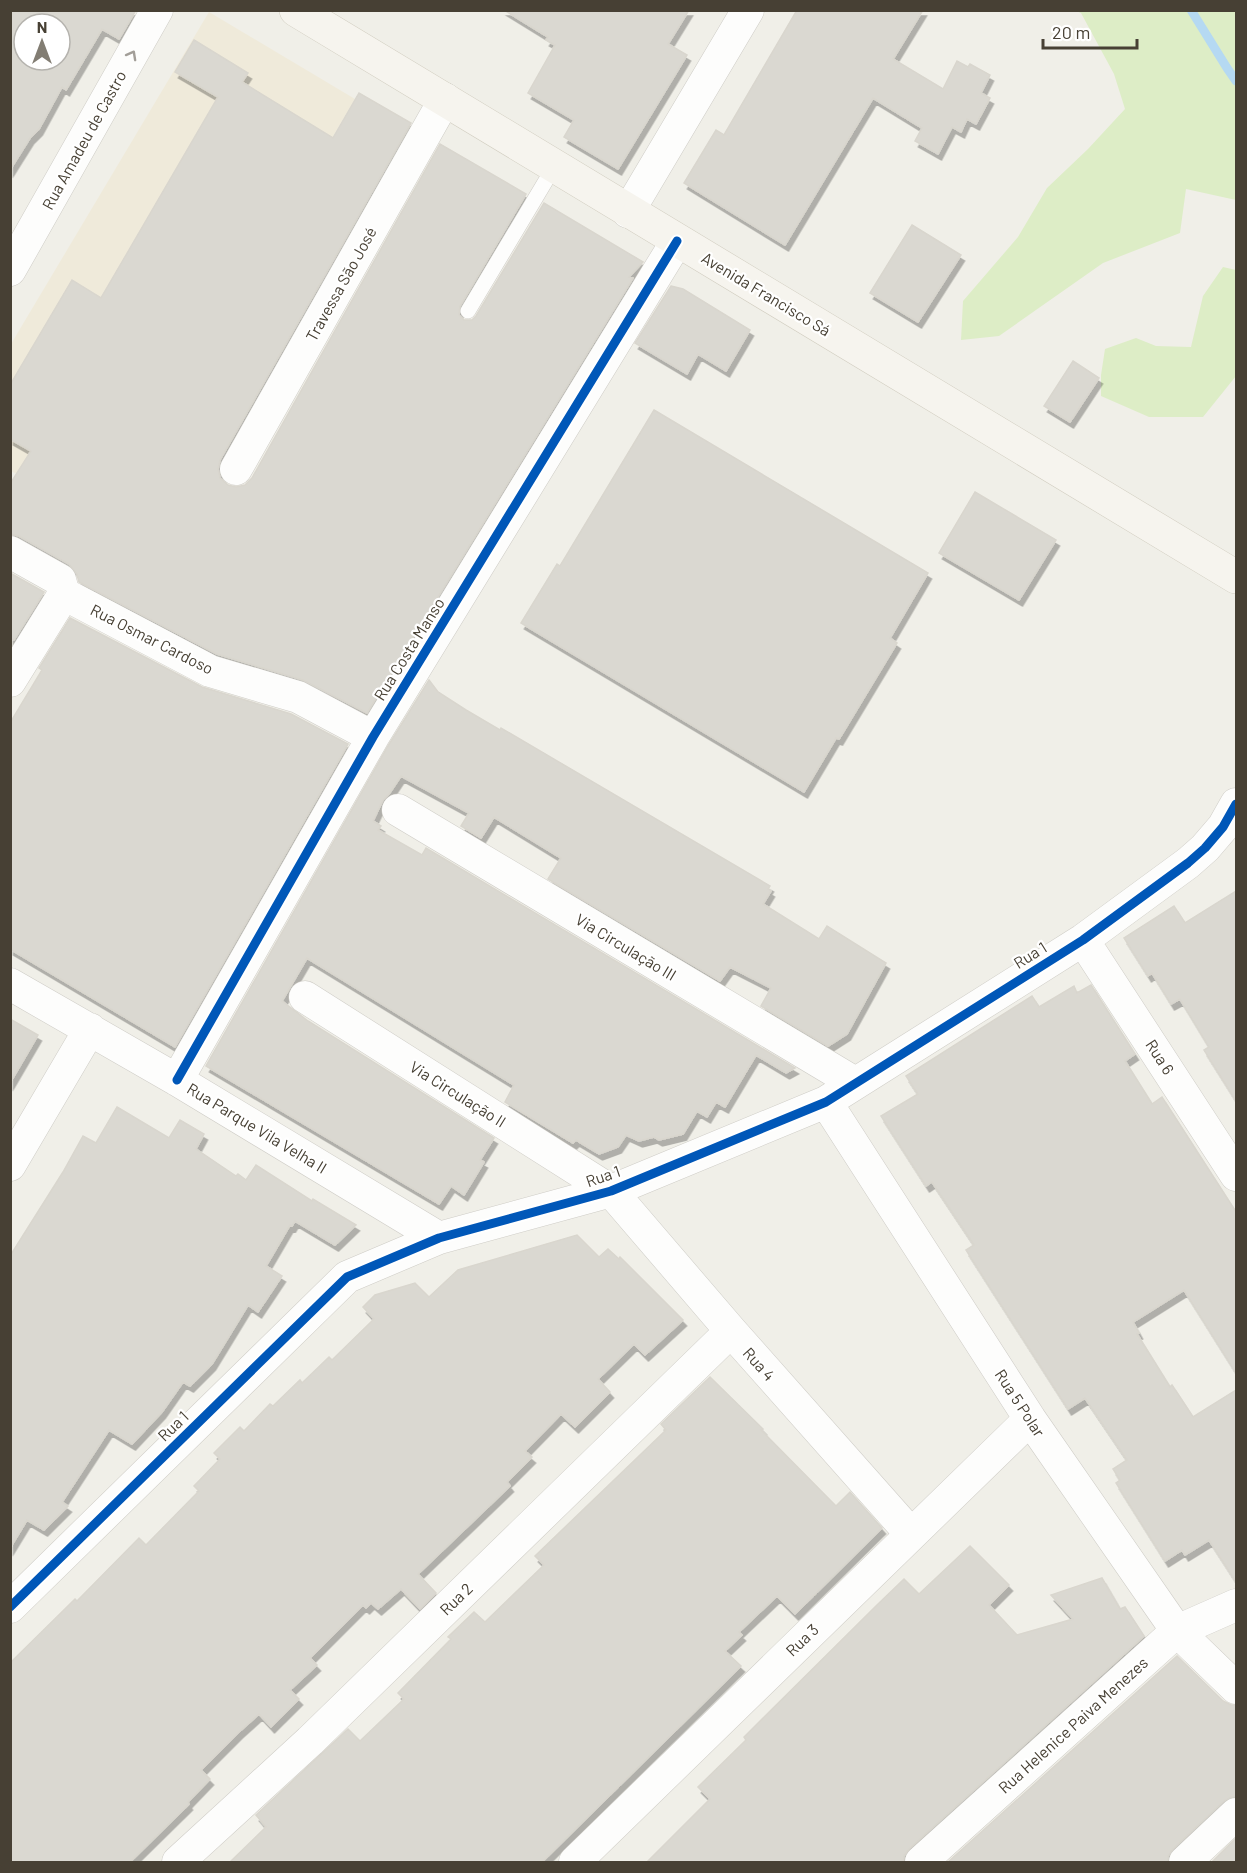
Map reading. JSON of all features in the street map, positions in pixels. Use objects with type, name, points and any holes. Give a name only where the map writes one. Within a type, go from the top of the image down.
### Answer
[{"type":"main road","name":"Avenida Francisco Sá","points":[[296,10],[1236,577]]},
{"type":"street","name":"Rua Amadeu de Castro","points":[[10,270],[157,10]]},
{"type":"street","points":[[628,212],[748,10]]},
{"type":"street","name":"Travessa São José","points":[[237,469],[445,99]]},
{"type":"street","name":"Rua Costa Manso","points":[[177,1080],[373,736],[677,241]]},
{"type":"street","name":"Rua Osmar Cardoso","points":[[10,552],[60,580],[64,594],[210,671],[297,697],[373,736]]},
{"type":"street","points":[[10,681],[64,594]]},
{"type":"street","name":"Rua 1","points":[[10,1607],[347,1277],[439,1238],[610,1191],[826,1102],[1083,940],[1205,848],[1223,827],[1236,804]]},
{"type":"street","name":"Via Circulação III","points":[[398,810],[855,1083]]},
{"type":"street","name":"Rua 6","points":[[1083,940],[1236,1175]]},
{"type":"street","name":"Rua Parque Vila Velha II","points":[[10,984],[177,1080],[439,1238]]},
{"type":"street","name":"Via Circulação II","points":[[305,997],[610,1191]]},
{"type":"street","points":[[10,1165],[90,1029]]},
{"type":"street","name":"Rua 5 Polar","points":[[826,1102],[1030,1419],[1177,1631],[1236,1688]]},
{"type":"street","name":"Rua 4","points":[[610,1191],[730,1331],[911,1534]]},
{"type":"street","name":"Rua 2","points":[[178,1863],[310,1741],[730,1331]]},
{"type":"street","name":"Rua 3","points":[[575,1863],[1030,1419]]},
{"type":"street","name":"Rua Helenice Paiva Menezes","points":[[921,1863],[1177,1631],[1236,1605]]},
{"type":"street","points":[[1185,1863],[1236,1814]]},
{"type":"lane","points":[[468,311],[554,167]]},
{"type":"shaded area","points":[[209,12],[355,99],[108,519],[11,471],[11,344]]},
{"type":"green space","points":[[1076,11],[1236,11],[1236,200],[1186,189],[1180,233],[1103,263],[999,336],[961,340],[963,301],[1018,237],[1047,188],[1125,109],[1114,74],[1081,13]]},
{"type":"green space","points":[[1223,267],[1236,270],[1236,376],[1203,417],[1149,417],[1101,396],[1105,349],[1136,338],[1156,346],[1191,347],[1203,296]]},
{"type":"building","points":[[10,10],[136,10],[119,39],[102,29],[66,90],[62,87],[39,129],[30,138],[10,170]]},
{"type":"building","points":[[504,10],[689,10],[668,44],[687,55],[618,169],[564,137],[574,120],[528,93],[555,45],[546,40],[548,37]]},
{"type":"building","points":[[797,10],[923,10],[893,59],[943,89],[957,61],[968,67],[970,64],[990,75],[981,93],[990,98],[976,124],[967,119],[961,132],[952,127],[938,154],[915,141],[922,128],[873,98],[785,245],[684,183],[716,130],[724,135]]},
{"type":"building","points":[[194,40],[248,73],[242,82],[333,138],[359,93],[411,123],[220,460],[218,469],[220,478],[228,485],[236,487],[245,485],[252,478],[440,144],[526,194],[460,306],[459,315],[464,320],[472,320],[476,316],[544,203],[643,262],[629,277],[633,278],[367,713],[303,680],[217,654],[79,582],[77,574],[69,564],[19,536],[10,534],[10,484],[31,451],[10,439],[10,385],[72,280],[101,298],[218,97],[175,72]]},
{"type":"building","points":[[912,225],[961,255],[918,322],[870,293]]},
{"type":"building","points":[[671,286],[683,289],[750,330],[726,371],[698,354],[687,374],[635,343]]},
{"type":"building","points":[[1073,361],[1099,378],[1070,422],[1044,406]]},
{"type":"building","points":[[654,410],[928,573],[890,638],[897,643],[804,792],[521,623],[557,564],[560,566]]},
{"type":"building","points":[[975,492],[1056,540],[1019,600],[939,553]]},
{"type":"building","points":[[10,573],[44,592],[14,640],[10,639]]},
{"type":"building","points":[[70,618],[202,687],[291,714],[348,744],[175,1047],[10,949],[10,723],[42,670],[39,668]]},
{"type":"building","points":[[429,680],[438,692],[466,710],[500,730],[501,728],[770,886],[768,889],[771,891],[763,904],[819,939],[827,926],[886,963],[847,1034],[828,1046],[761,1006],[771,988],[730,967],[720,981],[548,879],[561,858],[494,817],[481,838],[461,826],[469,813],[401,776],[383,800],[373,821],[381,826],[378,830],[422,855],[426,848],[795,1068],[786,1073],[756,1055],[725,1107],[716,1102],[707,1117],[697,1111],[683,1134],[659,1140],[654,1137],[639,1141],[626,1135],[618,1147],[599,1154],[576,1140],[573,1143],[505,1102],[514,1085],[307,958],[282,1001],[308,1021],[494,1138],[480,1160],[484,1162],[464,1195],[451,1186],[439,1204],[206,1066],[388,746]]},
{"type":"building","points":[[1236,891],[1236,1101],[1204,1050],[1209,1047],[1180,999],[1171,1004],[1152,973],[1148,976],[1124,938],[1174,906],[1185,923]]},
{"type":"building","points":[[1091,985],[1135,1054],[1125,1061],[1152,1104],[1162,1097],[1236,1212],[1236,1373],[1184,1290],[1133,1322],[1139,1333],[1137,1334],[1170,1387],[1172,1385],[1193,1417],[1236,1390],[1236,1582],[1209,1540],[1185,1555],[1182,1550],[1165,1561],[1116,1483],[1120,1480],[1113,1469],[1127,1460],[1085,1398],[1068,1409],[966,1250],[974,1245],[932,1182],[926,1186],[881,1116],[918,1094],[906,1076],[1032,996],[1039,1007],[1074,986],[1077,993]]},
{"type":"building","points":[[10,1019],[38,1035],[10,1083]]},
{"type":"building","points":[[117,1107],[169,1138],[180,1120],[204,1134],[196,1149],[236,1176],[238,1174],[246,1180],[256,1165],[312,1201],[313,1199],[356,1225],[335,1245],[295,1221],[292,1226],[290,1225],[266,1266],[282,1276],[258,1312],[248,1305],[212,1364],[190,1386],[183,1382],[162,1412],[132,1444],[109,1430],[62,1502],[68,1506],[44,1530],[27,1520],[10,1548],[10,1256],[83,1136],[96,1143]]},
{"type":"building","points":[[577,1235],[599,1257],[608,1249],[619,1259],[620,1257],[683,1320],[645,1355],[634,1344],[598,1379],[610,1392],[575,1427],[561,1414],[525,1451],[532,1457],[507,1482],[510,1486],[418,1574],[436,1593],[420,1609],[401,1589],[378,1609],[371,1603],[366,1608],[363,1605],[310,1658],[317,1665],[290,1690],[299,1699],[271,1727],[259,1714],[239,1732],[201,1770],[210,1779],[188,1802],[189,1804],[129,1863],[10,1863],[10,1663],[75,1599],[77,1601],[139,1538],[146,1545],[199,1491],[194,1486],[220,1459],[214,1453],[240,1427],[244,1431],[270,1404],[273,1406],[300,1380],[302,1383],[329,1357],[332,1360],[374,1319],[363,1307],[375,1295],[415,1283],[429,1297],[458,1270]]},
{"type":"building","points":[[710,1377],[836,1506],[850,1492],[882,1528],[795,1614],[777,1596],[739,1632],[742,1635],[725,1651],[741,1666],[541,1863],[229,1863],[266,1827],[256,1815],[348,1729],[360,1741],[404,1699],[398,1693],[451,1639],[448,1637],[474,1612],[485,1622],[544,1565],[535,1556],[666,1430],[661,1424]]},
{"type":"building","points":[[970,1546],[1009,1585],[989,1605],[1017,1635],[1073,1619],[1051,1595],[1102,1578],[1120,1609],[1125,1607],[1144,1636],[909,1849],[904,1856],[903,1863],[646,1863],[710,1799],[698,1787],[746,1740],[744,1737],[877,1605],[904,1579],[919,1594]]},
{"type":"building","points":[[1177,1656],[1223,1701],[1236,1705],[1236,1797],[1224,1801],[1173,1849],[1168,1856],[1168,1863],[947,1863]]},
{"type":"building","points":[[1236,1838],[1236,1863],[1211,1863]]},
{"type":"waterway","points":[[1191,10],[1236,81]]},
{"type":"cycle path","points":[[177,1080],[373,737],[677,241]]},
{"type":"cycle path","points":[[10,1607],[347,1277],[439,1238],[611,1191],[826,1102],[1083,940],[1205,848],[1223,827],[1236,804]]}]
